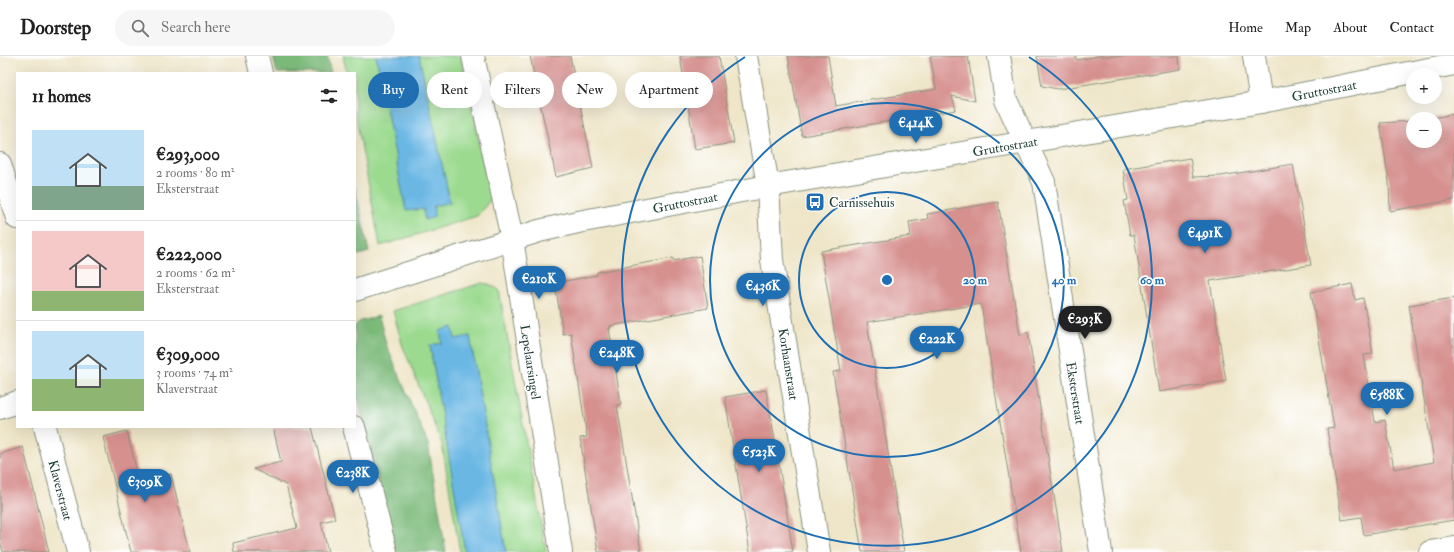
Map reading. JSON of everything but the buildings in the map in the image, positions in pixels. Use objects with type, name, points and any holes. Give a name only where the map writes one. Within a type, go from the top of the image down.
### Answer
[{"type":"street","points":[[257,56],[261,72]]},
{"type":"street","name":"Lepelaarsingel","points":[[473,56],[512,239],[561,552]]},
{"type":"street","name":"Korhaanstraat","points":[[746,56],[768,186],[772,260],[819,552]]},
{"type":"street","name":"Eksterstraat","points":[[999,56],[1006,100],[1024,143],[1044,182],[1101,552]]},
{"type":"street","points":[[1254,56],[1261,102]]},
{"type":"street","name":"Gruttostraat","points":[[356,290],[512,239],[578,222],[768,186],[1261,102],[1454,64]]},
{"type":"street","points":[[0,164],[16,215]]},
{"type":"street","points":[[0,408],[16,402]]},
{"type":"street","name":"Klaverstraat","points":[[45,428],[78,552]]},
{"type":"street","points":[[354,428],[386,552]]},
{"type":"street","points":[[1430,552],[1454,548]]},
{"type":"green space","points":[[273,56],[327,56],[331,72],[277,72]]},
{"type":"green space","points":[[343,56],[376,56],[379,72],[368,72],[368,108],[386,108],[406,210],[423,209],[425,220],[434,206],[450,202],[430,108],[472,108],[491,199],[477,216],[380,246],[356,117],[356,72],[347,72]]},
{"type":"green space","points":[[419,56],[461,56],[464,72],[427,72],[427,94]]},
{"type":"green space","points":[[356,192],[369,252],[356,256]]},
{"type":"green space","points":[[482,283],[491,285],[499,290],[546,552],[506,552],[470,336],[454,339],[453,327],[442,343],[430,346],[465,552],[460,552],[442,444],[402,344],[393,311]]},
{"type":"green space","points":[[379,316],[386,344],[428,444],[446,552],[396,552],[356,391],[356,324],[361,321]]},
{"type":"water","points":[[376,56],[419,56],[427,94],[427,108],[430,108],[450,202],[434,206],[434,217],[425,220],[423,209],[406,211],[386,108],[419,108],[419,72],[379,72]]},
{"type":"water","points":[[453,327],[455,339],[470,336],[506,552],[465,552],[430,345],[442,343],[440,331]]},
{"type":"place","name":"Carnissehuis","points":[[815,202]]}]
